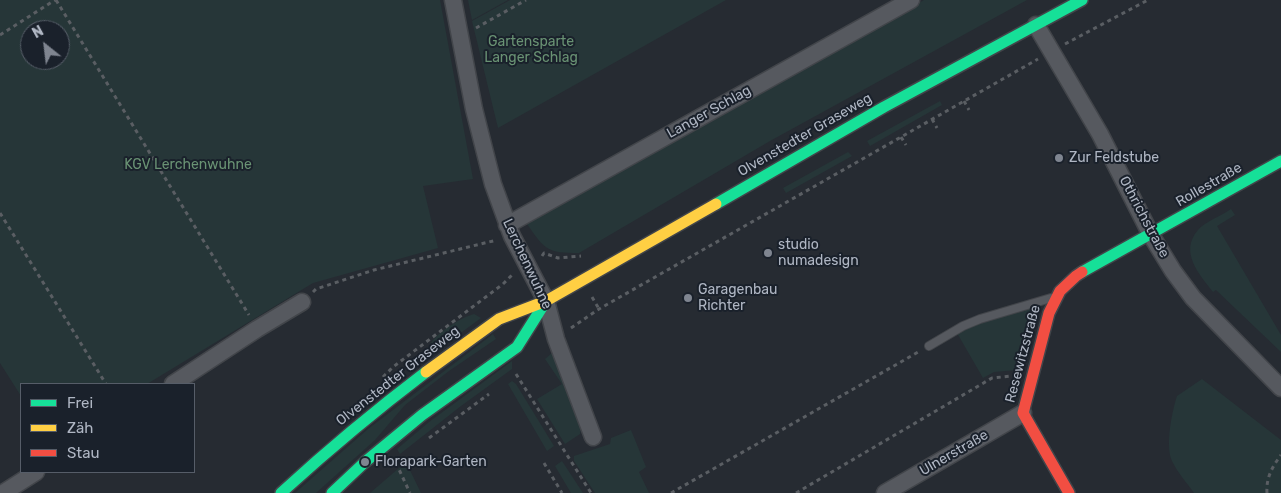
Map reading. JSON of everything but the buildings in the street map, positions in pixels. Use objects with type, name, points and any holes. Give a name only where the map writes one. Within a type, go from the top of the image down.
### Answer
[{"type":"main road","name":"Olvenstedter Graseweg","points":[[281,493],[375,411],[498,319],[546,301],[884,107],[1082,0]]},
{"type":"main road","name":"Rollestraße","points":[[1151,235],[1281,161]]},
{"type":"main road","name":"Resewitzstraße","points":[[1069,493],[1022,414],[1049,313],[1055,297],[1076,276],[1151,235]]},
{"type":"main road","name":"Olvenstedter Graseweg","points":[[332,493],[365,462],[422,415],[517,347],[546,301]]},
{"type":"street","name":"Lerchenwuhne","points":[[453,0],[474,109],[493,184],[509,231],[546,301],[556,339],[593,437]]},
{"type":"street","name":"Langer Schlag","points":[[509,231],[911,0]]},
{"type":"street","name":"Othrichstraße","points":[[1036,25],[1100,134],[1151,235],[1173,271],[1194,298],[1281,388]]},
{"type":"street","points":[[175,383],[302,302]]},
{"type":"street","name":"Ulnerstraße","points":[[886,493],[1022,414]]},
{"type":"street","points":[[3,493],[34,473]]},
{"type":"lane","points":[[929,346],[963,326],[980,319],[1055,297]]},
{"type":"path","points":[[0,35],[56,0],[250,318]]},
{"type":"path","points":[[475,29],[526,0]]},
{"type":"path","points":[[1072,40],[1148,0]]},
{"type":"path","points":[[570,329],[599,309],[1031,63]]},
{"type":"path","points":[[964,101],[969,110]]},
{"type":"path","points":[[932,119],[937,128]]},
{"type":"path","points":[[901,137],[906,145]]},
{"type":"path","points":[[0,213],[105,383]]},
{"type":"path","points":[[302,302],[316,289],[374,270],[509,231]]},
{"type":"path","points":[[542,256],[544,253],[554,258],[568,258]]},
{"type":"path","points":[[671,493],[929,346]]},
{"type":"path","points":[[796,493],[992,378],[1033,373]]},
{"type":"path","points":[[508,379],[516,374],[591,493]]},
{"type":"path","points":[[972,384],[974,388]]},
{"type":"path","points":[[426,441],[493,391]]},
{"type":"path","points":[[1267,493],[1271,471],[1281,455]]},
{"type":"path","points":[[389,469],[403,458]]},
{"type":"path","points":[[396,463],[410,493]]},
{"type":"path","points":[[544,463],[562,493]]},
{"type":"green space","name":"KGV Lerchenwuhne","points":[[0,0],[440,0],[473,179],[423,186],[438,248],[313,283],[149,383],[20,383],[20,394],[0,363]]},
{"type":"green space","points":[[468,0],[508,0],[472,20]]},
{"type":"green space","name":"Gartensparte Langer Schlag","points":[[510,0],[726,0],[498,128],[472,21]]},
{"type":"green space","points":[[924,0],[1027,0],[770,141],[579,253],[553,251],[538,240],[527,224]]},
{"type":"green space","points":[[940,101],[942,105],[870,146],[867,141]]},
{"type":"green space","points":[[848,152],[852,156],[786,193],[783,188]]},
{"type":"green space","points":[[1231,209],[1235,215],[1217,226],[1281,335],[1281,352],[1216,290],[1213,292],[1193,262],[1190,246],[1198,230]]},
{"type":"green space","points":[[1034,305],[1017,370],[994,372],[983,378],[957,333],[984,321]]},
{"type":"green space","points":[[474,314],[481,318],[435,352],[431,343],[439,334],[463,318]]},
{"type":"green space","points":[[493,334],[496,339],[449,371],[405,405],[375,440],[316,493],[295,493],[368,429]]},
{"type":"green space","points":[[552,353],[581,427],[580,434],[565,444],[537,399],[562,384],[545,359]]},
{"type":"green space","points":[[512,361],[512,369],[400,454],[397,449],[429,422]]},
{"type":"green space","points":[[1202,379],[1281,440],[1281,493],[1194,493],[1179,473],[1172,461],[1169,447],[1173,410],[1177,396]]},
{"type":"green space","points":[[512,381],[516,384],[554,446],[547,451],[508,384]]},
{"type":"green space","points":[[631,430],[646,467],[639,472],[649,493],[595,493],[574,461],[574,456],[610,444],[611,438]]},
{"type":"green space","points":[[562,461],[583,493],[571,493],[555,466]]},
{"type":"green space","points":[[406,462],[421,493],[370,493]]},
{"type":"traffic: fast","points":[[716,204],[884,107],[1082,0]]},
{"type":"traffic: fast","points":[[1082,272],[1281,161]]},
{"type":"traffic: fast","points":[[332,493],[365,462],[422,415],[517,347],[546,301]]},
{"type":"traffic: fast","points":[[281,493],[316,461],[426,372]]},
{"type":"traffic: slow","points":[[426,372],[499,319],[546,301],[716,204]]},
{"type":"traffic: jam","points":[[1069,493],[1023,413],[1049,313],[1060,291],[1082,272]]},
{"type":"place","name":"Zur Feldstube","points":[[1059,158]]},
{"type":"place","name":"studio numadesign","points":[[768,253]]},
{"type":"place","name":"Garagenbau Richter","points":[[688,298]]},
{"type":"place","name":"Florapark-Garten","points":[[365,462]]}]
